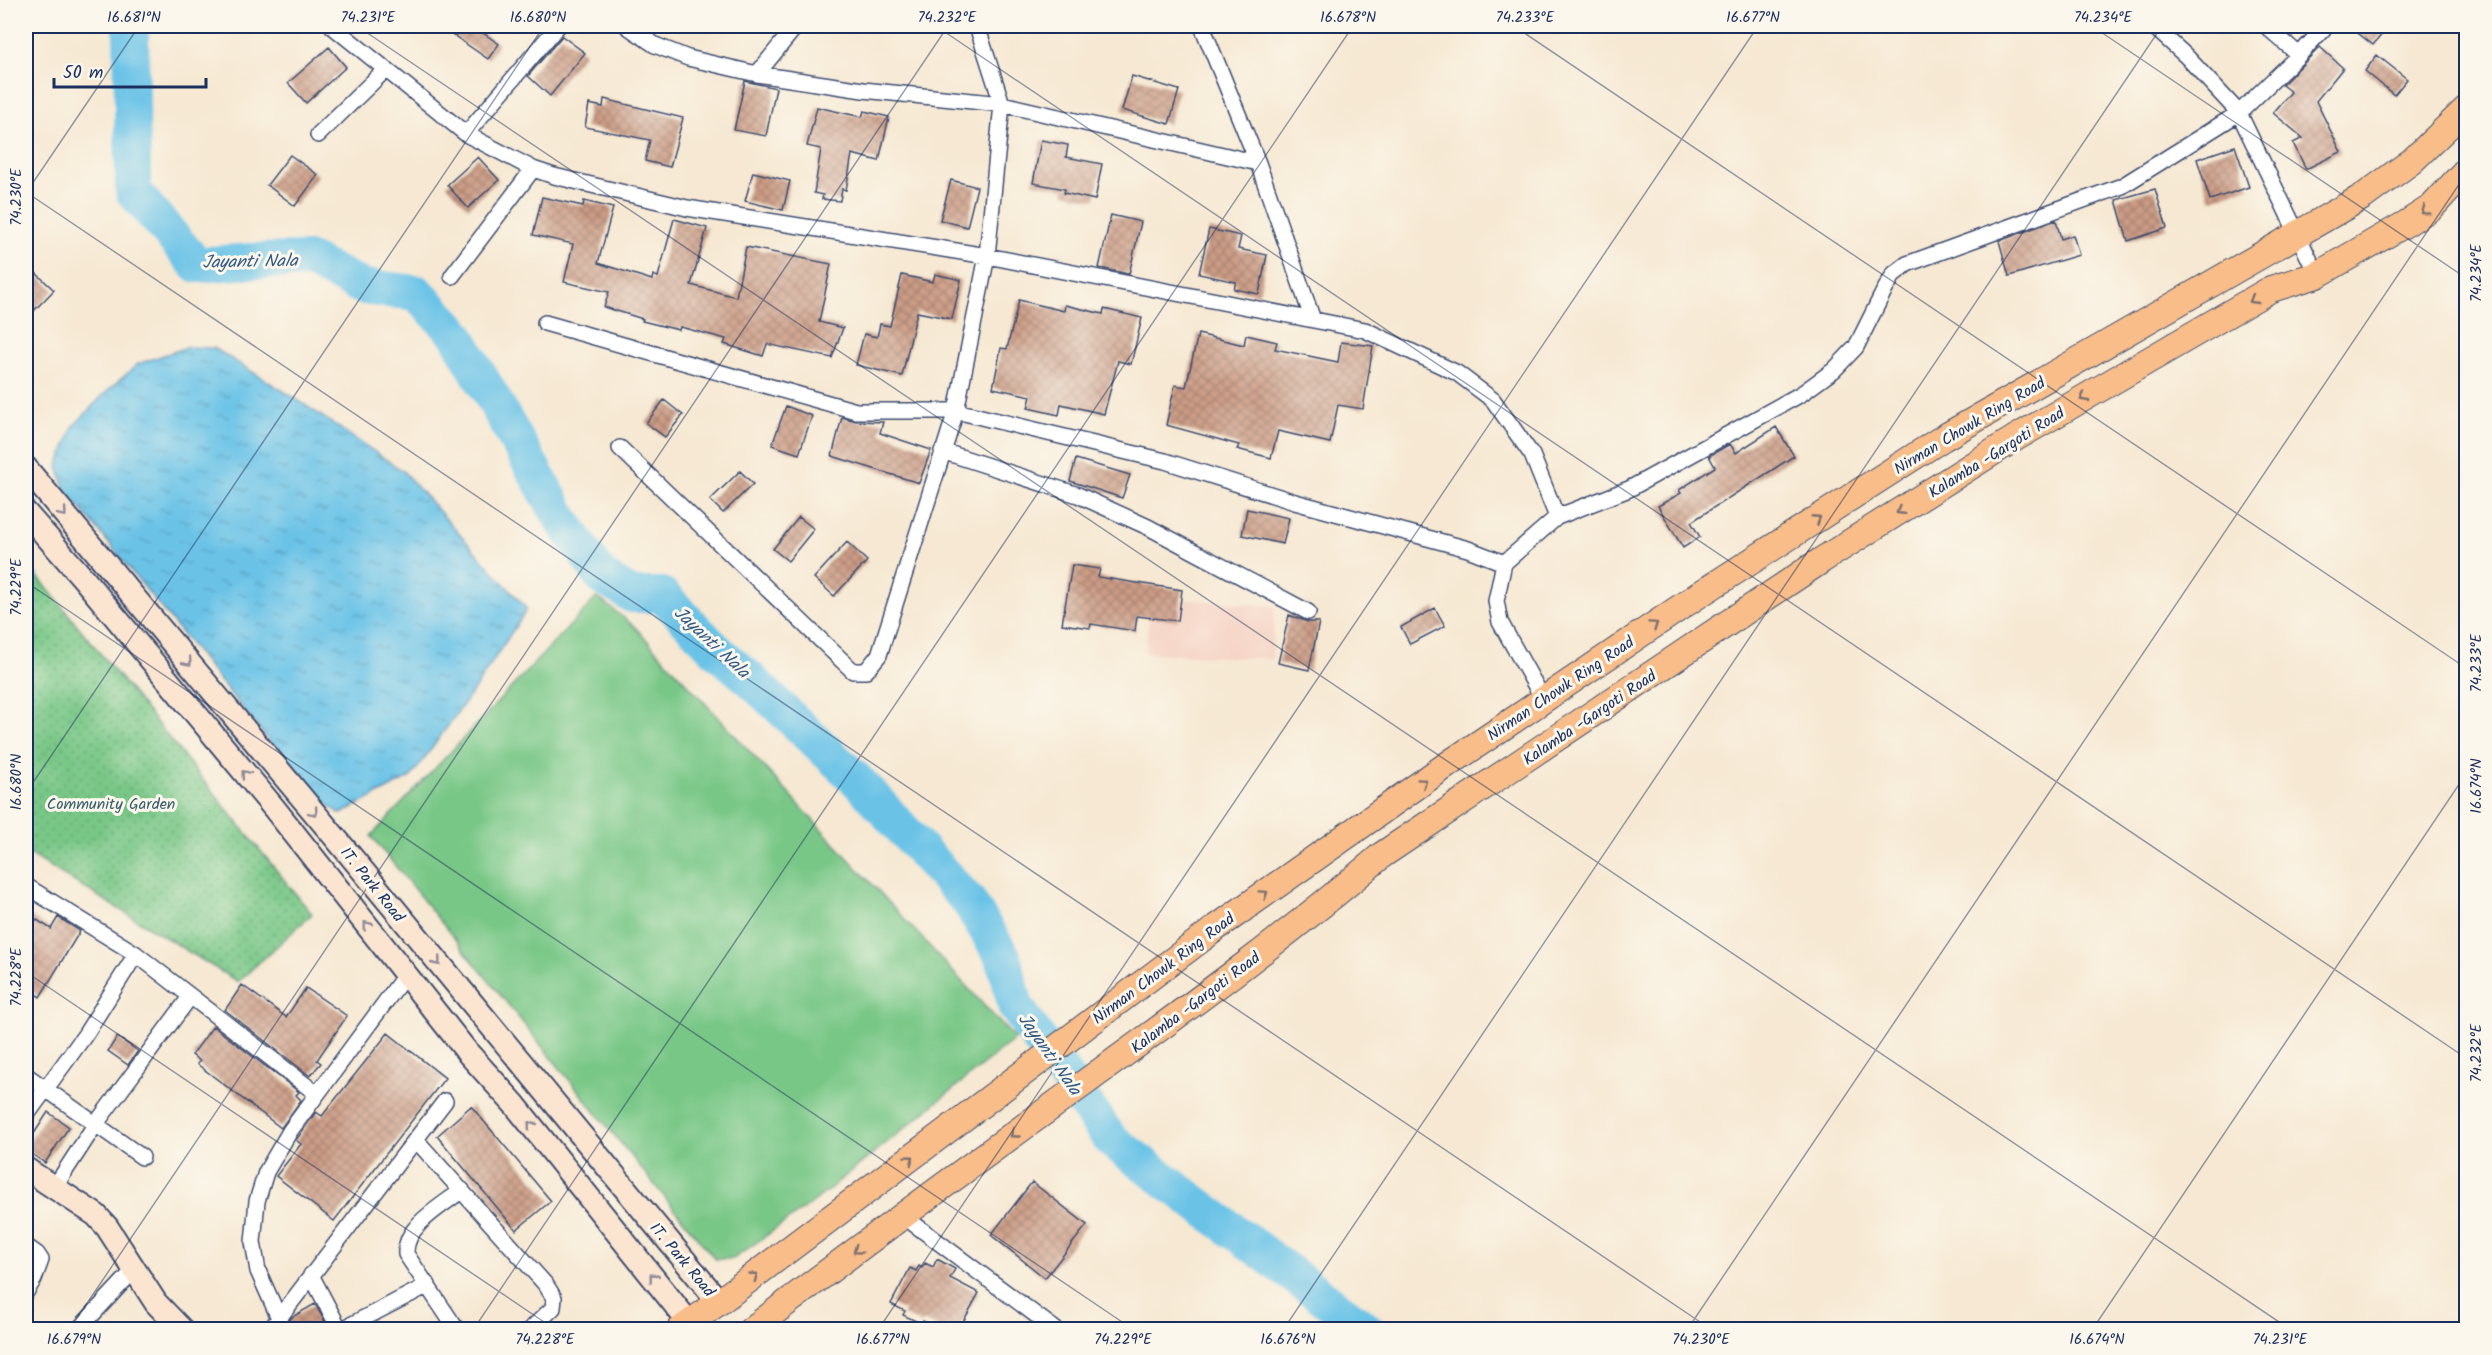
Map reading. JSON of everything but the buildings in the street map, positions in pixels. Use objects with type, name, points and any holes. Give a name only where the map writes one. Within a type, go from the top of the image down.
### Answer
[{"type":"main road","name":"Nirman Chowk Ring Road","points":[[688,1327],[1216,928],[1543,699],[1697,596],[1943,438],[2364,196],[2412,161],[2466,109]]},
{"type":"main road","name":"Kalamba -Gargoti Road","points":[[751,1329],[1318,909],[1382,855],[1822,560],[2017,437],[2224,316],[2271,290],[2317,274],[2432,207],[2466,170]]},
{"type":"main road","name":"IT. Park Road","points":[[26,468],[719,1302]]},
{"type":"main road","name":"IT. Park Road","points":[[26,513],[83,578],[260,792],[468,1053],[537,1132],[688,1327]]},
{"type":"main road","points":[[26,1169],[96,1215],[156,1304],[182,1329]]},
{"type":"street","points":[[332,26],[466,134],[533,169],[687,208],[987,256],[1365,330],[1457,373],[1493,400],[1532,455],[1557,517]]},
{"type":"street","points":[[466,134],[558,26]]},
{"type":"street","points":[[627,26],[655,45],[677,54],[757,74],[863,90],[1002,104],[1258,163]]},
{"type":"street","points":[[757,74],[796,26]]},
{"type":"street","points":[[620,448],[853,671],[866,671],[879,655],[956,411],[987,256],[1002,104],[977,26]]},
{"type":"street","points":[[1202,26],[1258,163],[1312,320]]},
{"type":"street","points":[[2153,26],[2186,56],[2239,113],[2317,274]]},
{"type":"street","points":[[2266,26],[2300,55]]},
{"type":"street","points":[[1543,699],[1500,622],[1496,601],[1504,563],[1557,517],[1629,489],[1809,388],[1833,370],[1856,347],[1894,274],[1907,264],[2122,186],[2239,113],[2300,55],[2326,26]]},
{"type":"street","points":[[318,135],[386,69]]},
{"type":"street","points":[[452,276],[533,169]]},
{"type":"street","points":[[545,323],[856,411],[956,411],[1166,460],[1295,502],[1459,546],[1504,563]]},
{"type":"street","points":[[942,451],[1078,495],[1148,527],[1308,612]]},
{"type":"street","points":[[26,886],[136,954],[317,1094]]},
{"type":"street","points":[[26,1116],[86,1035],[136,954]]},
{"type":"street","points":[[275,1324],[258,1271],[253,1242],[257,1201],[266,1172],[290,1131],[406,974]]},
{"type":"street","points":[[54,1188],[95,1125],[190,997]]},
{"type":"street","points":[[26,1075],[142,1157]]},
{"type":"street","points":[[275,1324],[446,1101]]},
{"type":"street","points":[[416,1140],[546,1285],[554,1298],[553,1308],[530,1329]]},
{"type":"street","points":[[457,1329],[406,1254],[405,1242],[412,1230],[462,1190]]},
{"type":"street","points":[[902,1215],[1056,1329]]},
{"type":"street","points":[[26,1246],[41,1260],[26,1292]]},
{"type":"street","points":[[78,1329],[134,1270]]},
{"type":"street","points":[[311,1275],[341,1329],[428,1285]]},
{"type":"shaded area","points":[[1151,597],[1275,606],[1272,659],[1145,653]]},
{"type":"green space","name":"Community Garden","points":[[26,562],[312,914],[238,982],[26,852]]},
{"type":"green space","points":[[597,597],[633,625],[1015,1039],[811,1204],[733,1259],[715,1259],[371,836]]},
{"type":"water","points":[[187,347],[214,348],[293,397],[403,471],[527,609],[473,691],[411,777],[341,814],[310,792],[65,489],[58,466],[73,427],[103,395],[138,364]]},
{"type":"waterway","name":"Jayanti Nala","points":[[131,26],[133,191],[197,265],[310,260],[363,287],[417,293],[456,334],[564,523],[602,577],[632,595],[662,595],[716,650],[862,785],[969,902],[1003,957],[1016,1007],[1111,1140],[1367,1330]]}]
